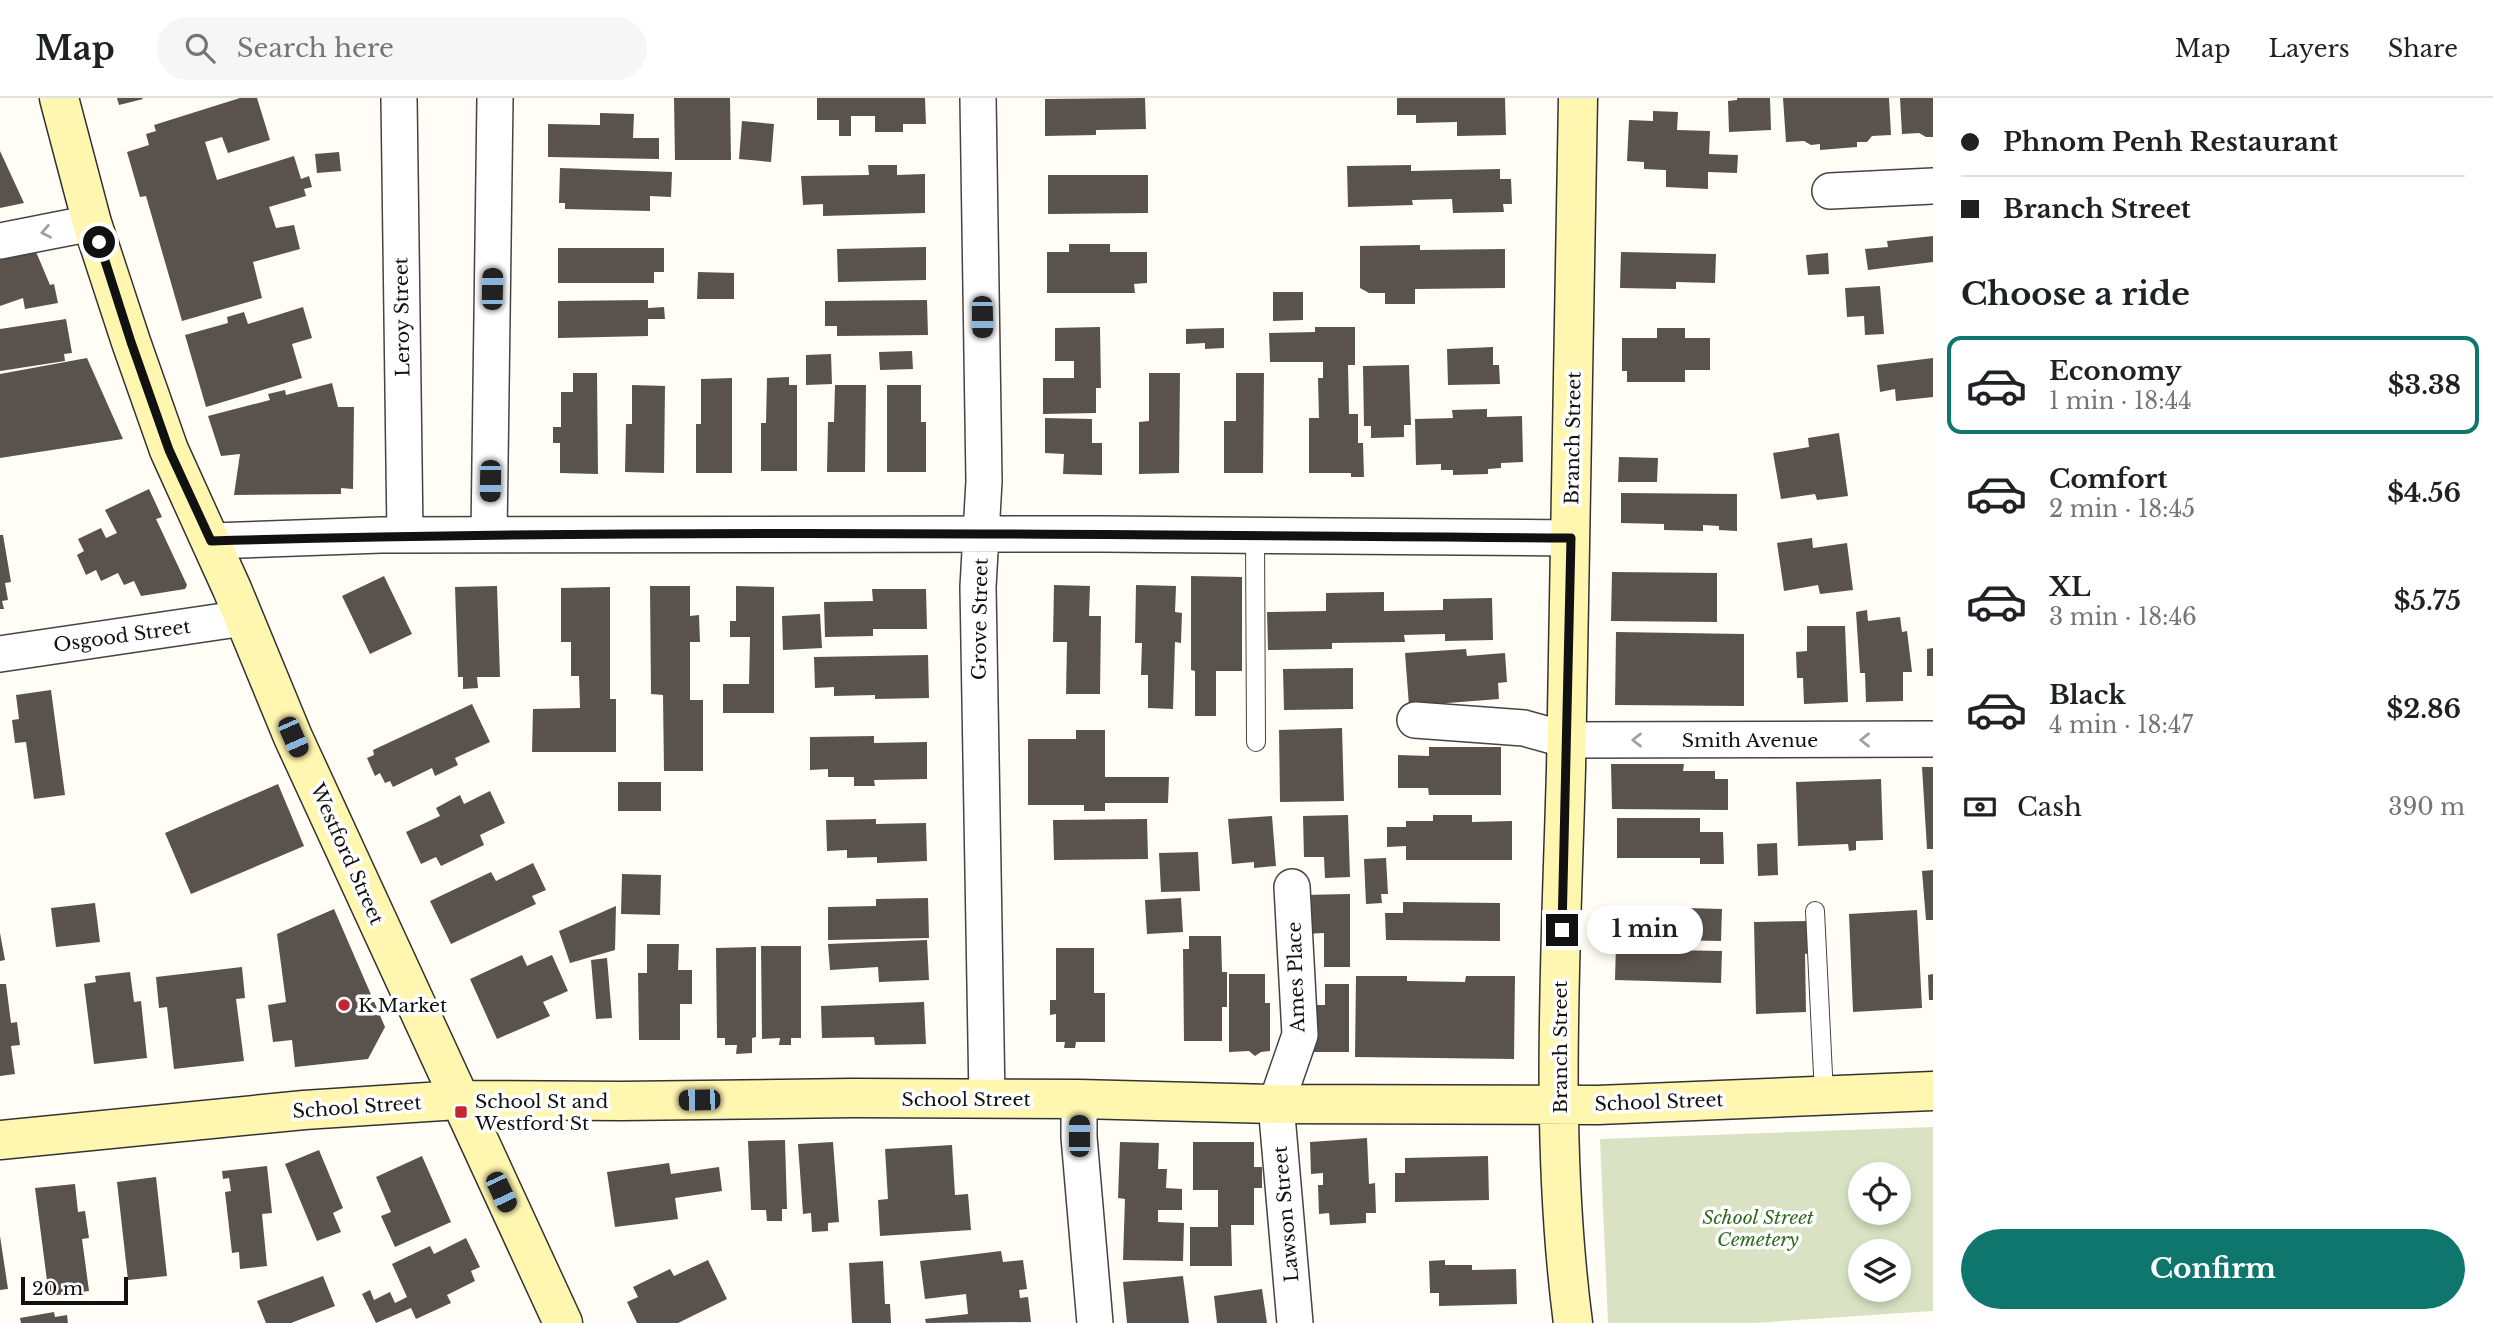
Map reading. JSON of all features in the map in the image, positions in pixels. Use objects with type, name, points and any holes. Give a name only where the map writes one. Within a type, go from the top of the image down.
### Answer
[{"type":"main road","name":"Westford Street","points":[[59,98],[92,223],[169,450],[211,541],[293,737],[563,1323]]},
{"type":"main road","name":"Branch Street","points":[[1573,1323],[1565,1261],[1558,1065],[1567,740],[1578,98]]},
{"type":"main road","name":"School Street","points":[[0,1140],[304,1110],[458,1100],[1079,1099],[1276,1104],[1560,1105],[1933,1091]]},
{"type":"street","name":"Leroy Street","points":[[399,98],[405,536]]},
{"type":"street","points":[[489,535],[495,98]]},
{"type":"street","name":"Grove Street","points":[[978,98],[984,481],[978,587],[987,1099]]},
{"type":"street","points":[[1829,191],[1933,186]]},
{"type":"street","points":[[0,242],[92,223]]},
{"type":"street","points":[[211,541],[489,535],[1255,535],[1571,538]]},
{"type":"street","name":"Osgood Street","points":[[0,654],[244,618]]},
{"type":"street","name":"Smith Avenue","points":[[1415,720],[1524,728],[1567,740],[1933,739]]},
{"type":"street","name":"Ames Place","points":[[1276,1104],[1300,1035],[1292,887]]},
{"type":"street","points":[[1079,1099],[1079,1136],[1096,1323]]},
{"type":"street","name":"Lawson Street","points":[[1276,1104],[1295,1323]]},
{"type":"lane","points":[[1255,535],[1256,743]]},
{"type":"lane","points":[[1815,911],[1824,1095]]},
{"type":"green space","name":"School Street Cemetery","points":[[1933,1127],[1933,1311],[1752,1323],[1608,1323],[1600,1139]]},
{"type":"building","points":[[117,98],[142,98],[143,99],[119,105]]},
{"type":"building","points":[[240,98],[257,98],[270,140],[228,153],[222,137],[205,142],[217,180],[294,156],[301,179],[309,176],[312,187],[304,189],[306,196],[269,207],[276,228],[294,225],[300,249],[253,262],[262,298],[182,321],[146,196],[140,197],[127,152],[149,145],[146,134],[156,131],[154,125]]},
{"type":"building","points":[[674,98],[730,98],[731,160],[675,160]]},
{"type":"building","points":[[817,98],[925,98],[926,124],[903,124],[903,132],[875,132],[875,116],[851,116],[851,136],[839,136],[839,120],[817,120]]},
{"type":"building","points":[[1145,98],[1146,129],[1096,130],[1096,135],[1045,136],[1045,99]]},
{"type":"building","points":[[1397,98],[1505,98],[1506,135],[1457,136],[1457,122],[1416,123],[1416,115],[1397,115]]},
{"type":"building","points":[[1737,98],[1770,98],[1771,130],[1729,132],[1728,101]]},
{"type":"building","points":[[1783,98],[1889,98],[1891,135],[1872,136],[1867,142],[1857,142],[1857,147],[1820,150],[1820,144],[1786,142]]},
{"type":"building","points":[[1900,98],[1933,98],[1933,137],[1919,133],[1902,134]]},
{"type":"building","points":[[1653,111],[1678,112],[1677,130],[1710,131],[1709,154],[1738,155],[1737,173],[1708,172],[1708,189],[1666,187],[1666,170],[1644,169],[1644,162],[1627,161],[1629,120],[1653,121]]},
{"type":"building","points":[[600,113],[634,114],[633,138],[659,138],[659,159],[548,157],[548,124],[600,125]]},
{"type":"building","points":[[742,121],[774,124],[771,162],[739,159]]},
{"type":"building","points":[[0,151],[24,203],[0,208]]},
{"type":"building","points":[[339,152],[341,171],[317,173],[315,154]]},
{"type":"building","points":[[868,165],[897,165],[897,175],[925,174],[925,213],[823,216],[823,204],[803,205],[801,176],[869,175]]},
{"type":"building","points":[[1411,165],[1411,171],[1500,169],[1500,179],[1511,179],[1512,204],[1503,204],[1504,212],[1453,213],[1452,199],[1412,200],[1413,205],[1348,207],[1347,166]]},
{"type":"building","points":[[560,168],[672,172],[671,197],[650,196],[650,211],[565,209],[565,203],[559,203]]},
{"type":"building","points":[[1048,175],[1148,175],[1148,213],[1048,214]]},
{"type":"building","points":[[1933,236],[1933,262],[1868,270],[1865,249],[1888,247],[1887,241]]},
{"type":"building","points":[[1069,244],[1110,244],[1110,252],[1147,252],[1147,283],[1134,284],[1135,293],[1047,293],[1047,252],[1069,252]]},
{"type":"building","points":[[1420,245],[1420,250],[1505,249],[1505,288],[1415,289],[1415,304],[1385,304],[1385,293],[1369,293],[1360,288],[1360,246]]},
{"type":"building","points":[[34,247],[50,285],[54,284],[58,303],[25,309],[23,298],[0,306],[0,254]]},
{"type":"building","points":[[926,247],[926,280],[838,282],[837,249]]},
{"type":"building","points":[[558,248],[664,248],[664,272],[654,272],[654,283],[558,283]]},
{"type":"building","points":[[1621,252],[1716,254],[1715,283],[1676,282],[1676,289],[1620,288]]},
{"type":"building","points":[[1828,253],[1829,274],[1808,275],[1806,255]]},
{"type":"building","points":[[698,272],[734,273],[734,299],[697,299]]},
{"type":"building","points":[[1880,286],[1884,334],[1865,335],[1864,316],[1847,317],[1845,288]]},
{"type":"building","points":[[1273,292],[1303,292],[1303,320],[1273,321]]},
{"type":"building","points":[[648,300],[648,308],[664,307],[665,319],[648,319],[648,336],[558,338],[558,301]]},
{"type":"building","points":[[927,300],[928,335],[837,336],[837,326],[825,326],[825,301]]},
{"type":"building","points":[[303,307],[312,338],[292,344],[302,378],[206,407],[185,335],[228,323],[227,317],[244,312],[248,324]]},
{"type":"building","points":[[66,319],[72,353],[64,354],[65,361],[0,371],[0,329]]},
{"type":"building","points":[[1100,327],[1101,388],[1096,388],[1096,413],[1043,414],[1043,378],[1074,378],[1074,361],[1055,361],[1055,328]]},
{"type":"building","points":[[1315,327],[1355,327],[1355,365],[1348,365],[1349,414],[1358,414],[1358,443],[1363,443],[1364,477],[1351,477],[1351,473],[1309,473],[1309,418],[1319,418],[1318,378],[1323,378],[1323,362],[1270,362],[1269,333],[1315,332]]},
{"type":"building","points":[[1224,328],[1224,348],[1205,349],[1205,343],[1186,344],[1186,329]]},
{"type":"building","points":[[1657,328],[1685,328],[1685,338],[1710,338],[1710,370],[1685,370],[1685,382],[1627,382],[1627,371],[1622,371],[1622,338],[1657,338]]},
{"type":"building","points":[[1493,347],[1493,365],[1499,365],[1500,384],[1448,385],[1447,349]]},
{"type":"building","points":[[912,351],[913,369],[880,370],[879,352]]},
{"type":"building","points":[[831,354],[832,384],[806,385],[806,355]]},
{"type":"building","points":[[87,358],[123,439],[0,458],[0,374]]},
{"type":"building","points":[[1933,358],[1933,397],[1896,401],[1895,389],[1880,392],[1877,365]]},
{"type":"building","points":[[1409,365],[1411,425],[1404,425],[1404,437],[1371,438],[1371,426],[1364,426],[1363,366]]},
{"type":"building","points":[[573,373],[597,373],[598,474],[560,473],[560,443],[553,443],[553,427],[561,427],[561,392],[573,392]]},
{"type":"building","points":[[1149,373],[1180,373],[1179,473],[1139,474],[1139,422],[1149,421]]},
{"type":"building","points":[[1236,373],[1264,373],[1263,473],[1224,473],[1224,421],[1236,421]]},
{"type":"building","points":[[789,377],[789,385],[797,385],[797,471],[761,471],[761,423],[766,423],[767,378]]},
{"type":"building","points":[[732,378],[732,473],[696,473],[696,424],[701,424],[701,379]]},
{"type":"building","points":[[332,383],[338,407],[354,407],[353,489],[341,488],[341,494],[234,495],[240,454],[221,456],[208,416],[270,400],[268,394],[285,390],[286,395]]},
{"type":"building","points":[[632,385],[665,386],[664,473],[625,472],[626,424],[632,424]]},
{"type":"building","points":[[835,385],[866,385],[865,472],[827,472],[828,422],[834,422]]},
{"type":"building","points":[[887,385],[921,385],[921,422],[926,422],[926,472],[887,472]]},
{"type":"building","points":[[1487,409],[1487,417],[1522,416],[1523,462],[1501,463],[1501,468],[1488,469],[1488,474],[1453,475],[1453,470],[1441,470],[1441,464],[1416,465],[1415,419],[1453,418],[1452,410]]},
{"type":"building","points":[[1045,418],[1092,419],[1092,443],[1102,443],[1102,475],[1063,474],[1064,454],[1045,453]]},
{"type":"building","points":[[1839,433],[1848,496],[1817,500],[1815,494],[1781,499],[1773,453],[1809,447],[1808,438]]},
{"type":"building","points":[[1619,457],[1658,458],[1657,482],[1618,482]]},
{"type":"building","points":[[149,489],[162,517],[156,519],[187,585],[185,589],[141,596],[134,581],[124,585],[118,573],[101,581],[96,570],[86,575],[77,555],[84,551],[78,539],[101,528],[106,538],[117,533],[105,510]]},
{"type":"building","points":[[1621,493],[1737,494],[1737,531],[1719,530],[1719,526],[1703,525],[1703,531],[1664,530],[1664,524],[1621,523]]},
{"type":"building","points":[[0,535],[3,535],[11,582],[5,583],[8,600],[2,601],[4,609],[0,609]]},
{"type":"building","points":[[1812,538],[1813,548],[1847,543],[1853,590],[1820,594],[1818,585],[1784,591],[1777,543]]},
{"type":"building","points":[[1612,572],[1717,573],[1717,622],[1611,621]]},
{"type":"building","points":[[384,576],[412,634],[370,654],[342,596]]},
{"type":"building","points":[[1191,576],[1242,577],[1242,671],[1216,671],[1216,716],[1195,716],[1195,671],[1191,670]]},
{"type":"building","points":[[1054,585],[1090,586],[1089,616],[1101,616],[1100,694],[1066,694],[1067,642],[1053,642]]},
{"type":"building","points":[[1136,585],[1176,586],[1175,612],[1182,613],[1181,643],[1175,642],[1173,709],[1148,708],[1148,675],[1141,675],[1142,643],[1135,643]]},
{"type":"building","points":[[497,586],[500,677],[477,677],[478,688],[463,689],[463,677],[458,677],[455,587]]},
{"type":"building","points":[[650,586],[690,586],[690,616],[699,615],[700,642],[690,642],[690,700],[703,700],[703,771],[664,771],[663,695],[651,694]]},
{"type":"building","points":[[736,586],[774,587],[774,713],[723,713],[723,684],[749,684],[750,637],[730,637],[730,621],[736,621]]},
{"type":"building","points":[[610,587],[610,699],[616,699],[616,752],[532,752],[533,709],[580,708],[579,676],[571,676],[571,642],[561,642],[561,588]]},
{"type":"building","points":[[872,589],[926,589],[927,629],[873,629],[873,636],[825,637],[824,602],[873,601]]},
{"type":"building","points":[[1384,592],[1384,611],[1443,610],[1443,599],[1492,598],[1493,640],[1445,641],[1445,634],[1404,635],[1405,642],[1332,643],[1332,649],[1268,650],[1267,612],[1326,611],[1326,593]]},
{"type":"building","points":[[1867,610],[1868,621],[1900,617],[1902,632],[1907,631],[1912,672],[1903,672],[1903,701],[1866,702],[1865,673],[1860,673],[1856,612]]},
{"type":"building","points":[[820,614],[822,648],[783,650],[782,616]]},
{"type":"building","points":[[1807,626],[1845,626],[1848,702],[1804,704],[1803,678],[1797,678],[1796,652],[1807,651]]},
{"type":"building","points":[[1616,632],[1744,634],[1744,706],[1615,705]]},
{"type":"building","points":[[1933,648],[1933,676],[1927,676],[1927,649]]},
{"type":"building","points":[[1466,649],[1467,656],[1505,653],[1507,682],[1498,683],[1499,699],[1409,706],[1405,653]]},
{"type":"building","points":[[928,655],[929,698],[875,699],[875,695],[834,696],[834,687],[815,688],[814,657]]},
{"type":"building","points":[[1353,668],[1353,709],[1284,710],[1283,669]]},
{"type":"building","points":[[51,690],[65,795],[34,799],[26,742],[15,743],[12,720],[19,719],[16,695]]},
{"type":"building","points":[[472,704],[490,742],[455,758],[458,765],[435,776],[432,768],[393,787],[390,781],[385,783],[380,773],[375,776],[367,758],[374,755],[373,750]]},
{"type":"building","points":[[1342,728],[1344,801],[1280,802],[1279,730]]},
{"type":"building","points":[[1076,730],[1105,730],[1105,777],[1169,777],[1168,803],[1105,803],[1105,811],[1084,811],[1084,805],[1028,805],[1028,739],[1076,739]]},
{"type":"building","points":[[874,736],[874,743],[927,742],[927,779],[874,780],[875,786],[854,786],[854,777],[828,777],[828,769],[810,770],[810,737]]},
{"type":"building","points":[[1429,747],[1501,747],[1501,795],[1429,795],[1428,788],[1398,788],[1398,755],[1429,756]]},
{"type":"building","points":[[1611,764],[1684,764],[1683,771],[1715,771],[1715,779],[1728,779],[1728,810],[1612,809]]},
{"type":"building","points":[[1922,767],[1933,767],[1933,849],[1927,849]]},
{"type":"building","points":[[1881,779],[1883,840],[1856,841],[1856,850],[1849,851],[1848,844],[1798,846],[1796,782]]},
{"type":"building","points":[[618,782],[661,782],[661,811],[618,811]]},
{"type":"building","points":[[278,784],[304,846],[191,894],[165,833]]},
{"type":"building","points":[[490,791],[505,823],[480,835],[484,845],[441,866],[436,857],[421,864],[406,832],[440,816],[436,808],[460,795],[464,804]]},
{"type":"building","points":[[1348,815],[1350,877],[1325,878],[1324,857],[1304,857],[1303,816]]},
{"type":"building","points":[[1433,815],[1472,815],[1472,822],[1512,821],[1512,860],[1406,860],[1406,846],[1387,847],[1387,827],[1406,827],[1406,821],[1433,821]]},
{"type":"building","points":[[1272,816],[1276,866],[1254,868],[1254,862],[1232,864],[1228,819]]},
{"type":"building","points":[[1617,818],[1700,818],[1700,832],[1723,832],[1724,864],[1700,864],[1700,858],[1617,858]]},
{"type":"building","points":[[876,819],[876,824],[926,823],[927,861],[877,863],[877,857],[847,858],[847,850],[827,851],[826,820]]},
{"type":"building","points":[[1147,819],[1148,859],[1054,860],[1053,820]]},
{"type":"building","points":[[1777,843],[1778,875],[1758,876],[1757,844]]},
{"type":"building","points":[[1198,852],[1200,891],[1161,892],[1159,853]]},
{"type":"building","points":[[1386,858],[1388,894],[1381,894],[1382,903],[1366,904],[1364,859]]},
{"type":"building","points":[[533,863],[546,890],[532,896],[536,904],[451,944],[430,901],[491,872],[496,881]]},
{"type":"building","points":[[1933,870],[1933,920],[1926,920],[1922,871]]},
{"type":"building","points":[[622,874],[661,875],[660,915],[621,914]]},
{"type":"building","points":[[1350,894],[1350,967],[1324,967],[1324,933],[1304,934],[1304,895]]},
{"type":"building","points":[[928,898],[929,938],[828,940],[828,907],[876,906],[876,899]]},
{"type":"building","points":[[1181,898],[1183,932],[1147,934],[1145,900]]},
{"type":"building","points":[[1403,902],[1500,903],[1500,941],[1386,940],[1385,913],[1403,913]]},
{"type":"building","points":[[95,903],[100,942],[56,947],[51,908]]},
{"type":"building","points":[[616,906],[615,950],[570,963],[559,931]]},
{"type":"building","points":[[1617,906],[1722,909],[1721,941],[1667,940],[1667,950],[1722,951],[1721,983],[1615,980]]},
{"type":"building","points":[[334,909],[385,1027],[368,1059],[295,1067],[292,1040],[273,1042],[268,1005],[286,1002],[277,934]]},
{"type":"building","points":[[1917,910],[1922,1008],[1853,1012],[1849,914]]},
{"type":"building","points":[[1809,921],[1810,953],[1805,954],[1806,1012],[1756,1014],[1754,922]]},
{"type":"building","points":[[0,933],[5,960],[0,961]]},
{"type":"building","points":[[1189,936],[1221,936],[1222,972],[1227,972],[1227,1007],[1222,1007],[1222,1041],[1184,1041],[1183,949],[1189,949]]},
{"type":"building","points":[[927,940],[929,980],[879,982],[878,967],[830,970],[828,944]]},
{"type":"building","points":[[647,944],[679,944],[678,970],[692,970],[692,1004],[680,1004],[680,1040],[639,1040],[638,973],[647,973]]},
{"type":"building","points":[[761,946],[801,946],[801,1038],[791,1038],[791,1045],[779,1045],[780,1038],[762,1039]]},
{"type":"building","points":[[756,947],[756,1037],[752,1038],[752,1053],[736,1054],[737,1045],[725,1045],[725,1038],[717,1038],[716,948]]},
{"type":"building","points":[[1056,948],[1094,948],[1094,993],[1105,993],[1105,1042],[1076,1042],[1075,1048],[1064,1048],[1065,1042],[1056,1042],[1056,1014],[1050,1015],[1050,1000],[1056,1000]]},
{"type":"building","points":[[522,955],[527,966],[552,955],[568,991],[543,1002],[550,1016],[497,1039],[470,979]]},
{"type":"building","points":[[607,958],[612,1018],[596,1019],[591,960]]},
{"type":"building","points":[[242,967],[245,998],[236,999],[244,1061],[174,1069],[167,1007],[159,1008],[156,977]]},
{"type":"building","points":[[130,972],[134,1002],[141,1001],[147,1058],[94,1064],[84,984],[96,982],[95,976]]},
{"type":"building","points":[[1229,974],[1265,974],[1265,1003],[1270,1003],[1270,1051],[1255,1056],[1249,1051],[1229,1052]]},
{"type":"building","points":[[1933,974],[1933,1000],[1929,1000],[1928,975]]},
{"type":"building","points":[[1356,976],[1407,976],[1407,981],[1465,982],[1466,976],[1515,976],[1514,1059],[1355,1057]]},
{"type":"building","points":[[0,984],[6,984],[11,1023],[17,1022],[20,1045],[11,1046],[15,1074],[0,1076]]},
{"type":"building","points":[[1325,984],[1349,984],[1349,1052],[1310,1052],[1310,1005],[1325,1005]]},
{"type":"building","points":[[924,1002],[926,1044],[875,1045],[874,1037],[822,1038],[821,1006]]},
{"type":"building","points":[[1367,1138],[1369,1184],[1375,1183],[1376,1213],[1366,1213],[1366,1223],[1330,1225],[1329,1213],[1319,1214],[1318,1185],[1323,1185],[1323,1173],[1311,1174],[1310,1142]]},
{"type":"building","points":[[785,1140],[787,1209],[782,1209],[782,1221],[767,1221],[766,1210],[751,1210],[748,1141]]},
{"type":"building","points":[[833,1142],[839,1222],[828,1223],[828,1231],[812,1232],[811,1213],[803,1214],[798,1144]]},
{"type":"building","points":[[1120,1142],[1159,1143],[1158,1169],[1167,1169],[1166,1188],[1182,1189],[1182,1210],[1158,1210],[1158,1222],[1184,1223],[1183,1261],[1123,1260],[1125,1199],[1118,1198]]},
{"type":"building","points":[[1193,1142],[1254,1142],[1254,1167],[1262,1167],[1262,1188],[1254,1188],[1254,1225],[1231,1225],[1232,1266],[1190,1266],[1190,1227],[1218,1227],[1218,1190],[1193,1190]]},
{"type":"building","points":[[952,1145],[955,1195],[968,1194],[971,1230],[880,1236],[878,1200],[888,1199],[885,1149]]},
{"type":"building","points":[[319,1150],[343,1208],[333,1213],[341,1232],[317,1241],[285,1164]]},
{"type":"building","points":[[422,1156],[451,1222],[395,1247],[381,1216],[391,1212],[376,1177]]},
{"type":"building","points":[[1488,1156],[1489,1200],[1395,1202],[1395,1173],[1405,1173],[1405,1158]]},
{"type":"building","points":[[669,1163],[671,1174],[719,1167],[722,1191],[675,1198],[678,1219],[615,1227],[607,1172]]},
{"type":"building","points":[[267,1166],[272,1213],[262,1214],[267,1266],[240,1269],[239,1252],[232,1253],[225,1192],[231,1191],[229,1178],[223,1179],[222,1171]]},
{"type":"building","points":[[156,1177],[167,1276],[128,1280],[117,1182]]},
{"type":"building","points":[[75,1184],[78,1212],[85,1211],[89,1238],[82,1239],[89,1291],[49,1296],[35,1188]]},
{"type":"building","points":[[0,1236],[8,1289],[0,1290]]},
{"type":"building","points":[[466,1238],[480,1267],[471,1271],[475,1281],[447,1295],[451,1303],[416,1319],[411,1308],[376,1323],[362,1294],[370,1290],[374,1300],[390,1292],[395,1303],[407,1297],[392,1264],[430,1246],[434,1254]]},
{"type":"building","points":[[1001,1251],[1003,1262],[1023,1260],[1027,1289],[1019,1290],[1020,1298],[1028,1297],[1031,1322],[926,1323],[925,1319],[968,1314],[966,1294],[925,1299],[920,1261]]},
{"type":"building","points":[[708,1260],[727,1299],[678,1323],[637,1323],[627,1302],[638,1297],[633,1287],[670,1269],[674,1276]]},
{"type":"building","points":[[1445,1260],[1445,1265],[1472,1265],[1472,1270],[1516,1269],[1517,1304],[1439,1306],[1439,1293],[1430,1293],[1429,1261]]},
{"type":"building","points":[[883,1261],[885,1304],[890,1304],[891,1323],[852,1323],[849,1263]]},
{"type":"building","points":[[323,1276],[335,1306],[291,1323],[266,1323],[257,1301]]},
{"type":"building","points":[[1183,1276],[1189,1323],[1127,1323],[1123,1282]]},
{"type":"building","points":[[1262,1289],[1267,1323],[1217,1323],[1214,1296]]},
{"type":"building","points":[[54,1312],[55,1317],[67,1315],[68,1323],[21,1323],[20,1318]]},
{"type":"place","name":"K Market","points":[[344,1005]]},
{"type":"place","name":"School St and Westford St","points":[[461,1112]]},
{"type":"route","points":[[99,242],[169,450],[211,541],[381,535],[1104,534],[1571,538],[1562,930]]}]
